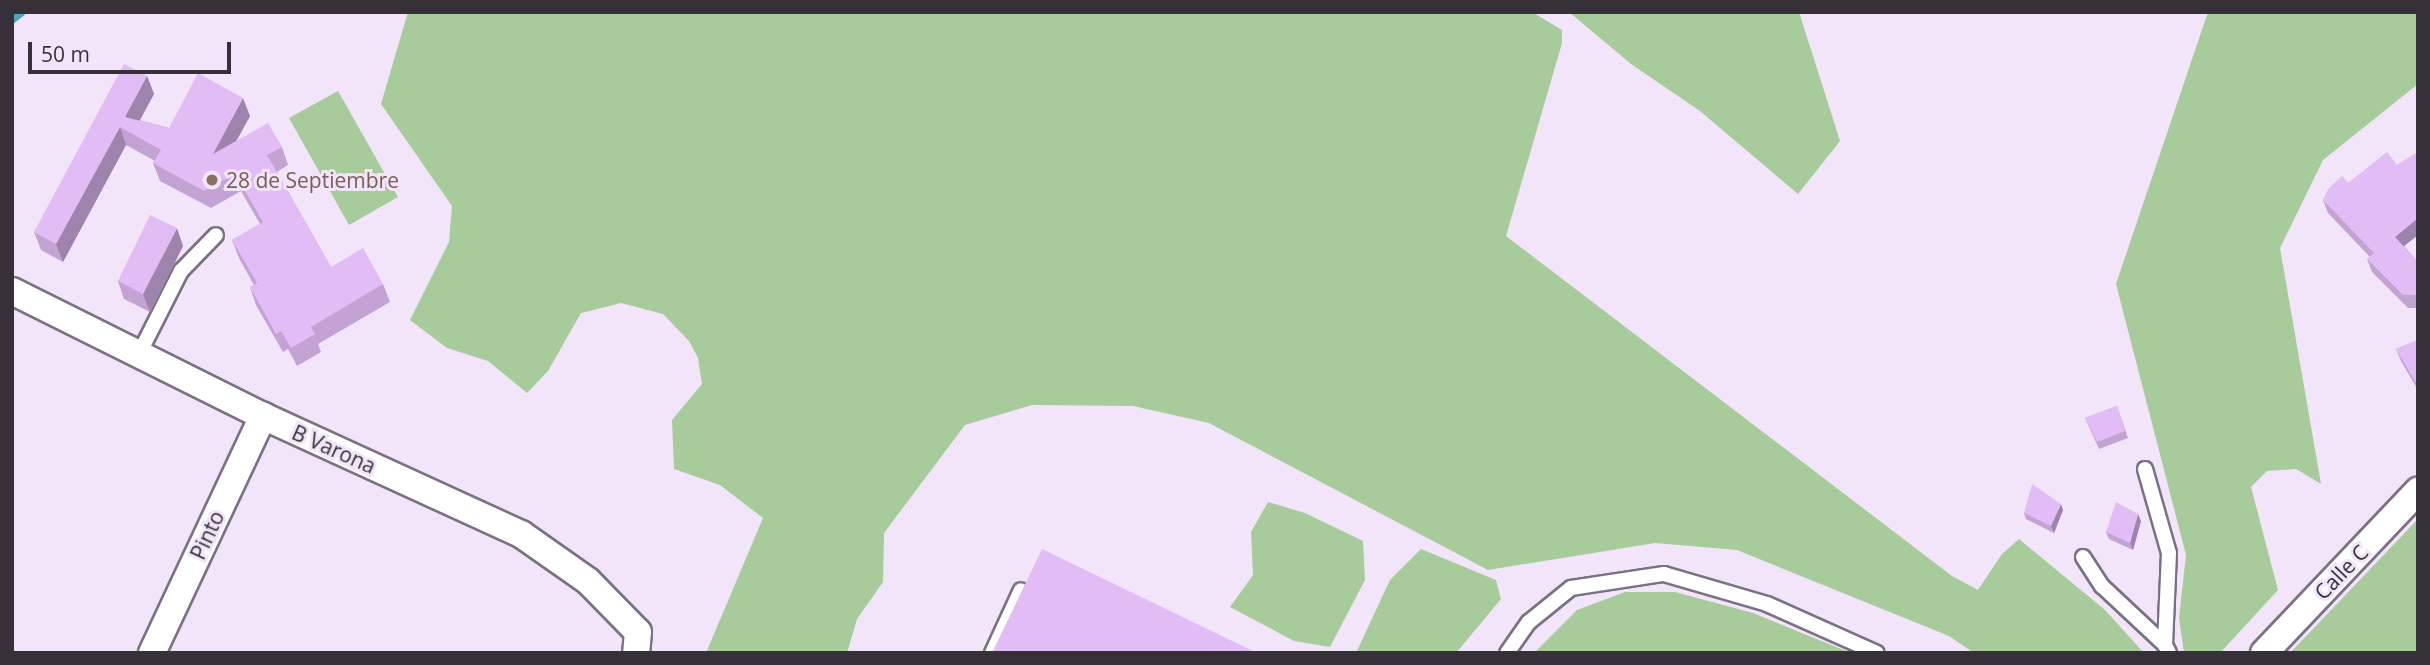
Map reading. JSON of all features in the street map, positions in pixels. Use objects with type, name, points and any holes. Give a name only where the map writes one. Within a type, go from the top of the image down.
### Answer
[{"type":"street","name":"B Varona","points":[[12,291],[262,416],[521,534],[588,581],[637,642]]},
{"type":"street","name":"Pinto","points":[[152,653],[262,416]]},
{"type":"street","name":"Calle C","points":[[2264,653],[2418,491]]},
{"type":"lane","points":[[139,354],[181,271],[216,235]]},
{"type":"lane","points":[[2146,469],[2169,553],[2167,649]]},
{"type":"lane","points":[[2083,557],[2102,586],[2167,649]]},
{"type":"lane","points":[[1507,653],[1529,622],[1571,588],[1664,574],[1768,604],[1877,653]]},
{"type":"lane","points":[[992,653],[1021,590]]},
{"type":"green space","points":[[408,12],[1532,12],[1562,30],[1562,43],[1506,236],[1952,576],[1978,590],[2002,554],[2019,539],[2105,610],[2144,653],[1974,653],[1949,636],[1737,550],[1655,543],[1488,570],[1209,423],[1133,406],[1032,405],[965,425],[884,533],[883,582],[857,619],[847,653],[706,653],[763,518],[720,485],[674,469],[672,420],[702,384],[698,358],[689,341],[663,314],[621,303],[581,313],[548,371],[527,393],[488,361],[447,348],[410,320],[449,242],[452,206],[381,104]]},
{"type":"green space","points":[[1569,12],[1799,12],[1840,141],[1798,194],[1700,111],[1631,64]]},
{"type":"green space","points":[[2208,12],[2418,12],[2418,84],[2323,160],[2280,248],[2321,484],[2296,469],[2267,471],[2251,487],[2278,590],[2220,653],[2184,653],[2179,618],[2186,555],[2116,284]]},
{"type":"green space","points":[[338,91],[398,197],[349,225],[289,118]]},
{"type":"green space","points":[[1268,502],[1305,513],[1363,541],[1365,580],[1330,647],[1294,641],[1230,607],[1253,575],[1251,532]]},
{"type":"green space","points":[[2418,519],[2418,653],[2290,653]]},
{"type":"green space","points":[[1421,549],[1496,580],[1501,599],[1456,653],[1356,653],[1390,580]]},
{"type":"green space","points":[[1625,592],[1675,592],[1753,613],[1851,653],[1534,653],[1577,610]]},
{"type":"building","points":[[124,64],[147,76],[125,117],[169,128],[198,73],[243,98],[213,154],[268,123],[282,147],[267,155],[331,267],[363,248],[383,284],[311,327],[315,334],[291,348],[281,331],[276,334],[250,287],[257,283],[232,240],[263,222],[235,174],[204,191],[153,163],[161,150],[120,127],[56,244],[34,232]]},
{"type":"building","points":[[2387,152],[2397,165],[2418,152],[2418,218],[2395,237],[2418,262],[2418,293],[2415,295],[2403,295],[2367,259],[2374,253],[2323,200],[2328,189],[2342,176],[2348,183]]},
{"type":"building","points":[[150,215],[177,228],[143,294],[118,281]]},
{"type":"building","points":[[2418,340],[2418,382],[2416,383],[2396,349]]},
{"type":"building","points":[[2117,406],[2125,431],[2097,442],[2085,418]]},
{"type":"building","points":[[2032,484],[2061,504],[2051,526],[2024,513]]},
{"type":"building","points":[[2116,502],[2138,514],[2130,543],[2106,532]]},
{"type":"building","points":[[1042,549],[1257,653],[992,653]]},
{"type":"waterway","points":[[12,20],[22,12]]},
{"type":"place","name":"28 de Septiembre","points":[[212,180]]}]
